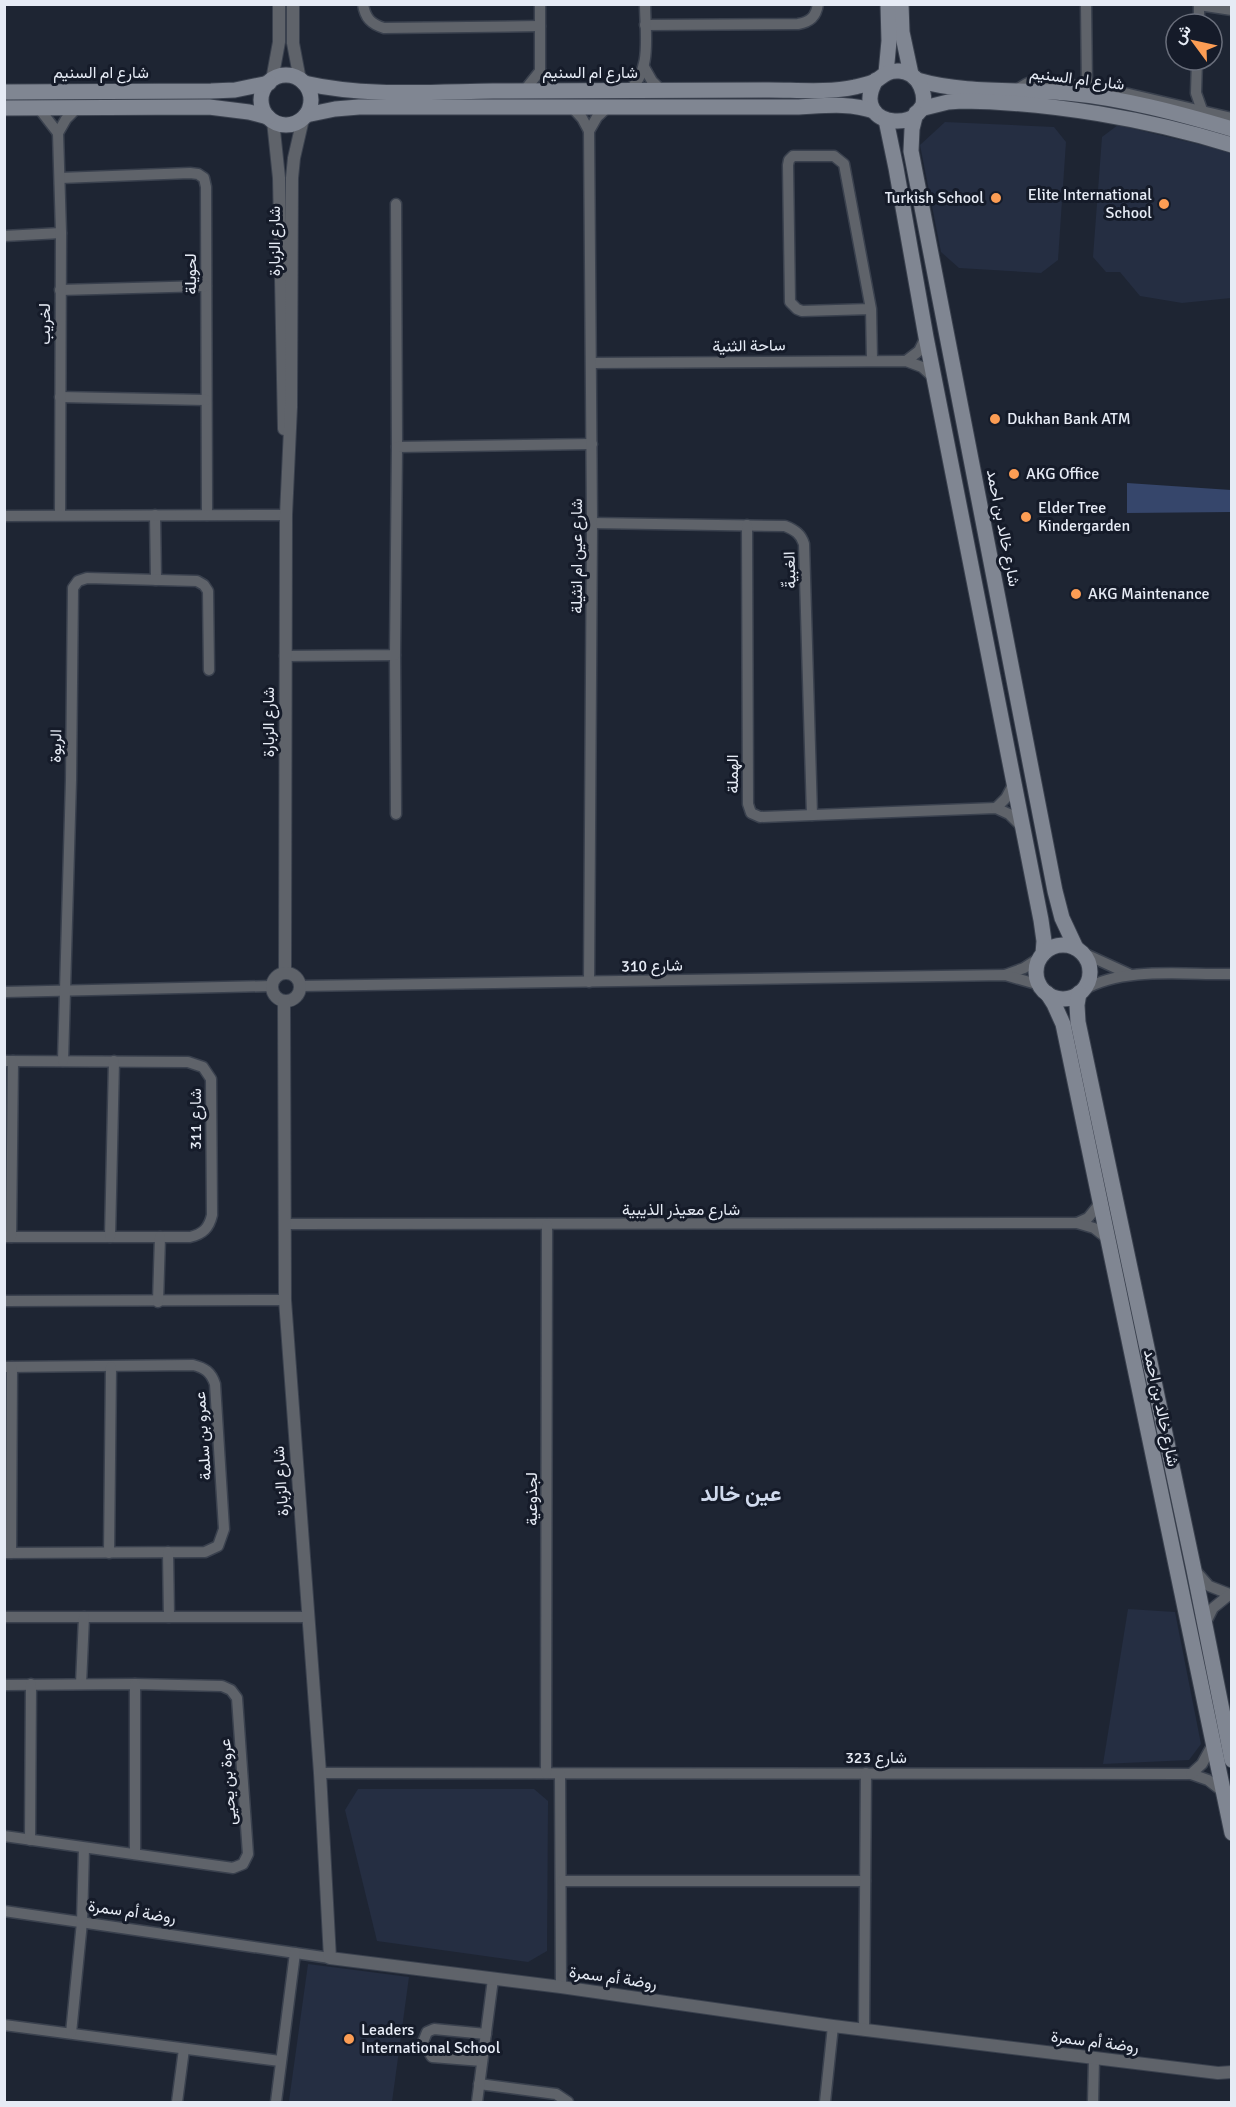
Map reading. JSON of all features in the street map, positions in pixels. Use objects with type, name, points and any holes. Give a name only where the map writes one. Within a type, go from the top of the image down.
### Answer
[{"type":"main road","points":[[888,4],[889,41],[881,76],[871,94],[871,102],[880,115],[896,168],[926,337],[1043,931],[1042,956],[1036,971],[1043,989],[1060,998],[1073,997],[1081,992],[1088,983],[1090,967],[1079,950],[1062,945],[1055,946],[1042,956]]},
{"type":"main road","points":[[880,115],[901,122],[909,120],[918,111],[923,94],[914,77],[903,38],[901,4]]},
{"type":"main road","points":[[881,76],[903,71],[914,77]]},
{"type":"main road","points":[[283,76],[295,77],[302,81],[309,90],[311,98],[305,117],[288,125],[271,119],[262,104],[262,96],[270,82],[283,76]]},
{"type":"main road","name":"شارع ام السنيم","points":[[302,81],[359,92],[663,92],[840,89],[881,76]]},
{"type":"main road","name":"شارع ام السنيم","points":[[914,77],[948,87],[1069,93],[1188,116],[1232,129]]},
{"type":"main road","name":"شارع ام السنيم","points":[[9,89],[234,90],[270,82]]},
{"type":"main road","name":"شارع ام السنيم","points":[[918,111],[948,102],[962,101],[1051,108],[1167,127],[1232,144]]},
{"type":"main road","name":"شارع ام السنيم","points":[[305,117],[335,109],[359,108],[609,106],[796,108],[842,105],[864,107],[880,115]]},
{"type":"main road","name":"شارع ام السنيم","points":[[4,108],[209,107],[249,112],[271,119]]},
{"type":"main road","name":"شارع خالد بن احمد","points":[[918,111],[912,129],[911,151],[1058,904],[1079,950]]},
{"type":"main road","name":"شارع خالد بن احمد","points":[[1043,989],[1054,1004],[1063,1024],[1232,1833]]},
{"type":"main road","name":"شارع خالد بن احمد","points":[[1081,992],[1077,1005],[1078,1022],[1232,1760]]},
{"type":"street","points":[[270,82],[279,42],[279,4]]},
{"type":"street","points":[[293,4],[293,43],[302,81]]},
{"type":"street","points":[[363,4],[369,21],[384,28],[540,26]]},
{"type":"street","points":[[524,91],[540,71],[540,4]]},
{"type":"street","points":[[627,92],[638,81],[644,67],[645,4]]},
{"type":"street","points":[[645,25],[798,24],[812,19],[819,4]]},
{"type":"street","points":[[1086,4],[1087,87]]},
{"type":"street","points":[[1199,5],[1232,10]]},
{"type":"street","points":[[644,67],[652,81],[663,92]]},
{"type":"street","points":[[540,71],[557,91]]},
{"type":"street","points":[[1197,72],[1196,93],[1202,110]]},
{"type":"street","points":[[1016,90],[1036,80],[1087,87],[1232,118]]},
{"type":"street","points":[[1184,106],[1196,93]]},
{"type":"street","points":[[571,106],[590,131]]},
{"type":"street","points":[[590,131],[597,117],[609,106]]},
{"type":"street","points":[[38,107],[58,133],[66,119],[78,107]]},
{"type":"street","name":"شارع الزبارة","points":[[285,973],[286,515],[291,407],[292,178],[294,158],[305,117]]},
{"type":"street","name":"شارع الزبارة","points":[[271,119],[279,178],[282,408],[287,472]]},
{"type":"street","name":"شارع عين ام انثيلة","points":[[590,131],[592,444],[590,982]]},
{"type":"street","name":"لخريب","points":[[58,133],[61,233],[60,515]]},
{"type":"street","points":[[871,309],[802,311],[790,302],[788,165],[793,156],[834,156],[844,164],[871,309],[872,360]]},
{"type":"street","name":"لحويلة","points":[[60,178],[190,173],[201,175],[206,187],[207,515]]},
{"type":"street","points":[[396,204],[396,814]]},
{"type":"street","points":[[4,236],[61,233]]},
{"type":"street","points":[[60,290],[206,286]]},
{"type":"street","points":[[906,361],[919,351],[926,337]]},
{"type":"street","name":"ساحة الثنية","points":[[591,363],[906,361],[922,367],[934,378]]},
{"type":"street","points":[[60,397],[206,400]]},
{"type":"street","points":[[397,447],[592,444]]},
{"type":"street","points":[[155,515],[156,580]]},
{"type":"street","points":[[4,516],[286,515]]},
{"type":"street","name":"الغبيةّ","points":[[592,523],[785,526],[798,532],[804,544],[812,815]]},
{"type":"street","name":"الهملة","points":[[747,525],[748,804],[752,813],[760,817],[996,808]]},
{"type":"street","name":"الربوة","points":[[63,991],[71,780],[73,588],[78,581],[87,578],[197,581],[204,585],[208,591],[208,670]]},
{"type":"street","points":[[285,656],[395,655]]},
{"type":"street","points":[[1014,783],[1006,798],[996,808],[1009,814],[1023,828]]},
{"type":"street","points":[[1079,950],[1132,975]]},
{"type":"street","name":"شارع 310","points":[[300,986],[1005,975],[1023,968],[1042,956]]},
{"type":"street","points":[[285,973],[295,976],[300,986],[297,995],[284,1001],[275,996],[272,986],[275,978],[285,973]]},
{"type":"street","points":[[1081,992],[1106,979],[1132,975],[1232,974]]},
{"type":"street","name":"شارع 310","points":[[1005,975],[1043,989]]},
{"type":"street","points":[[4,992],[272,986]]},
{"type":"street","points":[[63,991],[63,1061]]},
{"type":"street","name":"شارع الزبارة","points":[[284,1001],[285,1300],[320,1773],[330,1958]]},
{"type":"street","points":[[8,1237],[9,1061]]},
{"type":"street","name":"شارع 311","points":[[8,1237],[110,1238],[198,1235],[210,1224],[212,1215],[211,1078],[202,1067],[188,1062],[9,1061]]},
{"type":"street","points":[[110,1238],[114,1061]]},
{"type":"street","points":[[1077,1223],[1088,1218],[1100,1203]]},
{"type":"street","name":"شارع معيذر الذيبية","points":[[285,1224],[1077,1223],[1094,1228],[1108,1239]]},
{"type":"street","name":"لجذوعية","points":[[546,1773],[547,1225]]},
{"type":"street","points":[[158,1302],[160,1237]]},
{"type":"street","points":[[4,1301],[285,1300]]},
{"type":"street","name":"عمرو بن سلمة","points":[[8,1367],[193,1365],[208,1371],[213,1376],[215,1384],[223,1518],[222,1539],[213,1550],[8,1553]]},
{"type":"street","points":[[109,1552],[111,1366]]},
{"type":"street","points":[[8,1367],[8,1553]]},
{"type":"street","points":[[168,1552],[169,1617]]},
{"type":"street","points":[[1194,1570],[1209,1586],[1230,1595],[1213,1608],[1204,1626]]},
{"type":"street","points":[[4,1617],[307,1617]]},
{"type":"street","points":[[81,1684],[84,1617]]},
{"type":"street","points":[[30,1840],[31,1684]]},
{"type":"street","points":[[135,1684],[135,1854]]},
{"type":"street","name":"عروة بن يحيى","points":[[4,1685],[135,1684],[222,1686],[231,1690],[237,1698],[248,1854],[243,1864],[232,1868],[4,1836]]},
{"type":"street","points":[[1191,1774],[1202,1764],[1213,1744]]},
{"type":"street","name":"شارع 323","points":[[320,1773],[1191,1774],[1208,1780],[1222,1791]]},
{"type":"street","points":[[864,2030],[866,1773]]},
{"type":"street","points":[[560,1774],[561,1987]]},
{"type":"street","points":[[70,2033],[82,1922],[84,1848]]},
{"type":"street","points":[[562,1881],[865,1881]]},
{"type":"street","name":"روضة أم سمرة","points":[[4,1911],[832,2026],[1094,2059],[1218,2073],[1232,2072]]},
{"type":"street","points":[[276,2103],[295,1953]]},
{"type":"street","points":[[477,2103],[493,1979]]},
{"type":"street","points":[[4,2025],[280,2061]]},
{"type":"street","points":[[825,2103],[832,2026]]},
{"type":"street","points":[[482,2061],[432,2057],[423,2042],[427,2032],[434,2029],[486,2034]]},
{"type":"street","points":[[177,2103],[184,2049]]},
{"type":"street","points":[[1093,2103],[1094,2059]]},
{"type":"street","name":"روضة أم سمرة","points":[[1218,2073],[1232,2080]]},
{"type":"street","points":[[479,2084],[556,2094],[568,2103]]},
{"type":"shaded area","name":"Turkish School","points":[[945,122],[1054,127],[1066,142],[1058,260],[1041,273],[959,268],[941,252],[920,145]]},
{"type":"shaded area","name":"Elite International School","points":[[1118,125],[1231,152],[1231,298],[1182,303],[1140,296],[1120,272],[1106,272],[1093,257],[1102,137]]},
{"type":"shaded area","points":[[1127,483],[1231,490],[1231,512],[1127,513]]},
{"type":"shaded area","points":[[1128,1609],[1175,1612],[1201,1744],[1189,1760],[1103,1764]]},
{"type":"shaded area","points":[[358,1789],[534,1789],[548,1801],[547,1951],[528,1962],[377,1941],[345,1810]]},
{"type":"shaded area","name":"Leaders International School","points":[[308,1964],[409,1977],[392,2102],[289,2101]]},
{"type":"place","name":"Turkish School","points":[[996,198]]},
{"type":"place","name":"Elite International School","points":[[1164,204]]},
{"type":"place","name":"Dukhan Bank ATM","points":[[995,419]]},
{"type":"place","name":"AKG Office","points":[[1014,474]]},
{"type":"place","name":"Elder Tree Kindergarden","points":[[1026,517]]},
{"type":"place","name":"AKG Maintenance","points":[[1076,594]]},
{"type":"place","name":"Leaders International School","points":[[349,2039]]},
{"type":"district","name":"عين خالد","points":[[741,1493]]}]
